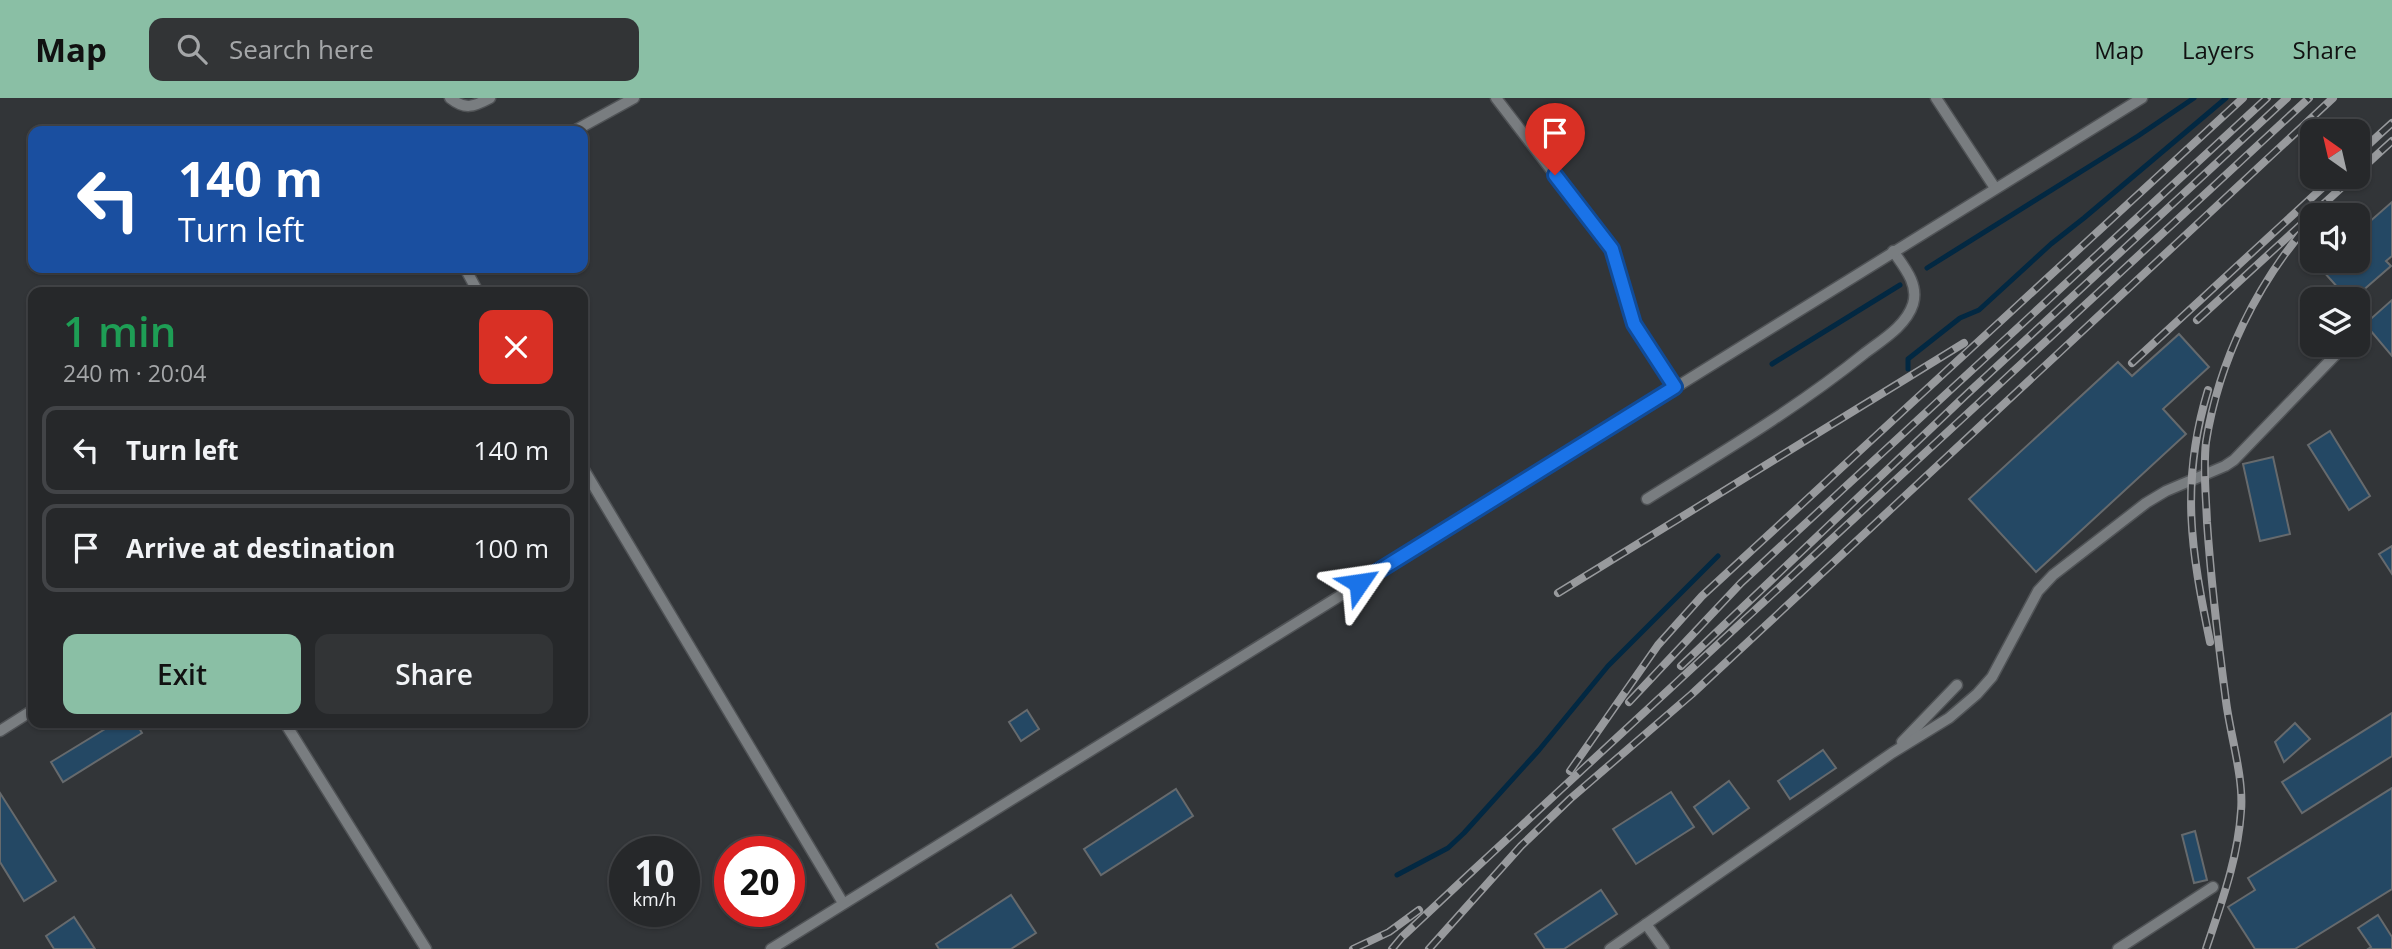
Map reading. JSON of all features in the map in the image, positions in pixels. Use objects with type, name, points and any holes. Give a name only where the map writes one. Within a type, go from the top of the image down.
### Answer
[{"type":"lane","points":[[450,98],[461,106],[470,108],[490,98]]},
{"type":"lane","points":[[583,126],[634,98]]},
{"type":"lane","points":[[1496,98],[1612,249],[1634,324],[1675,387]]},
{"type":"lane","points":[[1937,98],[1995,188]]},
{"type":"lane","points":[[771,949],[2142,98]]},
{"type":"lane","points":[[1647,499],[1796,405],[1897,328],[1910,312],[1915,296],[1909,273],[1893,251]]},
{"type":"lane","points":[[1610,949],[1892,752],[1949,718],[1992,677],[2038,591],[2053,575],[2146,503],[2234,460],[2333,357]]},
{"type":"lane","points":[[588,476],[843,903]]},
{"type":"lane","points":[[1892,752],[1957,685]]},
{"type":"lane","points":[[0,731],[28,713]]},
{"type":"lane","points":[[288,728],[426,949]]},
{"type":"lane","points":[[2119,949],[2213,887]]},
{"type":"lane","points":[[1646,923],[1664,949]]},
{"type":"building","points":[[2392,202],[2392,256],[2386,261],[2391,266],[2367,287],[2337,287],[2325,273],[2370,273],[2370,221]]},
{"type":"building","points":[[2392,300],[2392,356],[2370,330],[2370,320]]},
{"type":"building","points":[[2179,334],[2209,367],[2163,409],[2186,434],[2036,572],[1969,499],[2118,362],[2132,376]]},
{"type":"building","points":[[2330,431],[2370,496],[2349,510],[2308,445]]},
{"type":"building","points":[[2273,457],[2290,534],[2260,541],[2243,464]]},
{"type":"building","points":[[2392,546],[2392,574],[2379,554]]},
{"type":"building","points":[[1027,710],[1039,729],[1021,741],[1009,722]]},
{"type":"building","points":[[2392,713],[2392,756],[2302,813],[2282,782]]},
{"type":"building","points":[[2295,723],[2310,739],[2284,762],[2275,742]]},
{"type":"building","points":[[107,728],[139,728],[142,733],[63,782],[51,762]]},
{"type":"building","points":[[1823,750],[1836,768],[1790,799],[1778,781]]},
{"type":"building","points":[[1729,781],[1749,808],[1713,834],[1694,807]]},
{"type":"building","points":[[2392,788],[2392,889],[2295,949],[2255,949],[2228,907],[2255,890],[2248,878]]},
{"type":"building","points":[[1176,789],[1193,816],[1101,875],[1084,849]]},
{"type":"building","points":[[1671,792],[1694,827],[1636,864],[1613,829]]},
{"type":"building","points":[[0,793],[56,881],[24,901],[0,862]]},
{"type":"building","points":[[2195,831],[2207,880],[2194,883],[2182,835]]},
{"type":"building","points":[[1601,890],[1617,914],[1564,949],[1545,949],[1535,934]]},
{"type":"building","points":[[1011,895],[1036,933],[1011,949],[939,949],[936,944]]},
{"type":"building","points":[[2378,915],[2392,937],[2392,949],[2368,949],[2371,947],[2358,928]]},
{"type":"building","points":[[74,917],[95,949],[54,949],[46,936]]},
{"type":"waterway","points":[[1927,268],[2194,98]]},
{"type":"waterway","points":[[1908,369],[1908,359],[1960,318],[1979,310],[2051,244],[2226,98]]},
{"type":"waterway","points":[[1772,364],[1900,285]]},
{"type":"waterway","points":[[1397,875],[1448,848],[1464,833],[1539,750],[1608,666],[1718,556]]},
{"type":"railway","points":[[1570,771],[1658,645],[1702,596],[2243,98]]},
{"type":"railway","points":[[1629,702],[1741,583],[2267,98]]},
{"type":"railway","points":[[1681,666],[1966,395],[2287,98]]},
{"type":"railway","points":[[1392,949],[1465,878],[2309,98]]},
{"type":"railway","points":[[1429,949],[1521,846],[1570,799],[1692,694],[2333,98]]},
{"type":"railway","points":[[2370,143],[2392,123]]},
{"type":"railway","points":[[2370,161],[2392,141]]},
{"type":"railway","points":[[2132,363],[2321,189]]},
{"type":"railway","points":[[2197,320],[2340,189]]},
{"type":"railway","points":[[2206,949],[2233,864],[2241,798],[2213,589],[2205,492],[2206,442],[2220,382],[2243,324],[2274,270],[2300,234]]},
{"type":"railway","points":[[1558,593],[1964,343]]},
{"type":"railway","points":[[2208,390],[2194,456],[2191,516],[2198,577],[2210,642]]},
{"type":"railway","points":[[1353,949],[1389,932],[1419,910]]},
{"type":"route","points":[[1359,583],[1675,387],[1634,324],[1612,249],[1555,175]]}]
